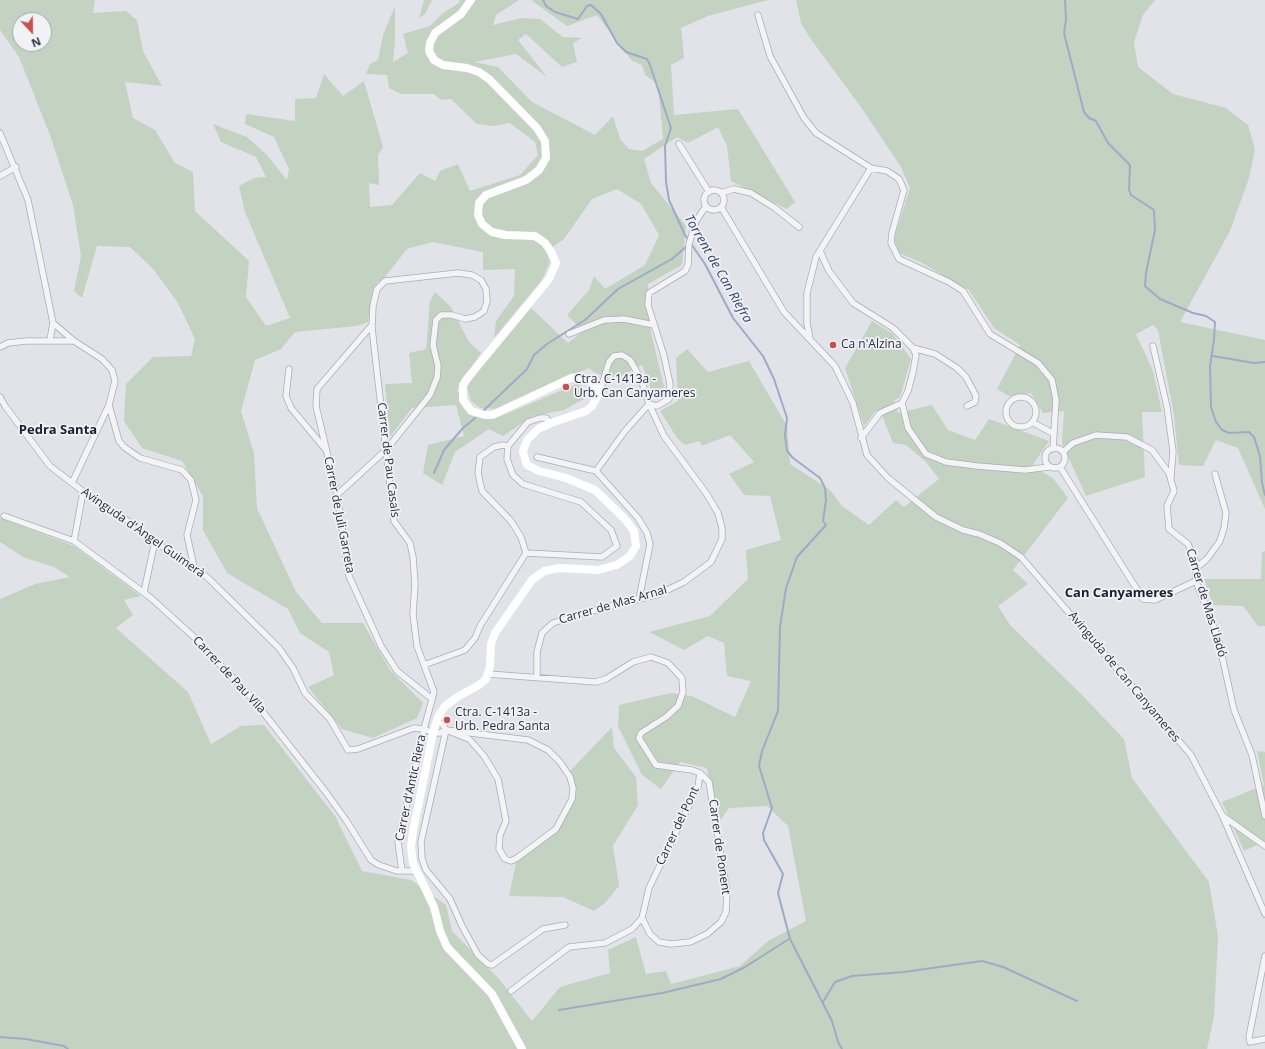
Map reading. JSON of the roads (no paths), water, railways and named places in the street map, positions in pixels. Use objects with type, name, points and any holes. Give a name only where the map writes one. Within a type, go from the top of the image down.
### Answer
[{"type":"main road","points":[[471,0],[461,14],[435,33],[430,43],[429,51],[434,60],[443,65],[467,68],[479,72],[489,79],[537,128],[545,141],[546,158],[539,170],[526,180],[486,195],[479,203],[478,215],[482,224],[492,232],[505,235],[535,236],[545,243],[552,253],[556,263],[550,279],[466,380],[463,385],[463,400],[471,411],[485,416],[492,415],[571,378],[585,378],[591,382],[597,388],[598,395],[592,406],[586,411],[538,429],[527,440],[524,451],[527,465],[539,471],[566,478],[595,490],[624,518],[634,531],[636,546],[630,556],[617,565],[598,570],[559,568],[544,571],[532,580],[495,632],[491,644],[488,674],[483,683],[452,700],[438,718],[433,733],[412,840],[411,854],[415,871],[434,907],[440,931],[447,947],[492,994],[522,1049]]},
{"type":"street","points":[[758,15],[770,56],[804,118],[816,134],[871,168],[888,171],[899,179],[904,190],[892,233],[891,243],[899,259],[949,282],[963,291],[990,334],[1038,363],[1052,380],[1056,400],[1053,448]]},
{"type":"street","points":[[0,133],[16,167],[28,200],[53,323],[50,340]]},
{"type":"street","points":[[679,144],[709,192]]},
{"type":"street","points":[[0,176],[16,167]]},
{"type":"street","points":[[810,339],[807,323],[807,293],[816,257],[869,174],[871,168]]},
{"type":"street","points":[[721,194],[734,189],[751,193],[775,208],[799,227]]},
{"type":"street","points":[[649,404],[658,406],[669,399],[670,384],[648,305],[649,293],[685,271],[688,265],[689,244],[696,221],[706,206],[704,198],[709,192],[715,191],[721,194],[724,201],[721,207],[715,210],[706,206]]},
{"type":"street","name":"Avinguda de Can Canyameres","points":[[721,207],[784,312],[835,366],[853,403],[867,455],[888,478],[936,517],[963,530],[1000,543],[1021,557],[1190,755],[1222,815],[1265,914]]},
{"type":"street","points":[[820,251],[829,271],[853,303],[893,328],[913,348],[916,355],[908,392],[902,403],[880,413],[862,438]]},
{"type":"street","name":"Carrer de Pau Casals","points":[[386,450],[430,395],[437,378],[438,366],[433,345],[436,320],[441,315],[452,315],[464,319],[474,317],[484,311],[487,301],[486,289],[481,280],[472,275],[458,273],[385,281],[377,289],[372,325],[386,450],[394,521],[410,543],[413,557],[415,584],[413,614],[417,646],[434,692],[424,729]]},
{"type":"street","points":[[569,334],[604,320],[624,319],[654,325]]},
{"type":"street","points":[[53,323],[74,341],[102,359],[112,370],[115,386],[109,405],[72,483]]},
{"type":"street","name":"Carrer de Juli Garreta","points":[[372,325],[317,389],[316,406],[337,495],[349,576],[380,646],[397,671],[432,699]]},
{"type":"street","points":[[0,347],[12,342],[50,340],[74,341]]},
{"type":"street","name":"Carrer de Mas Lladó","points":[[1153,346],[1167,407],[1173,451],[1171,481],[1174,491],[1167,506],[1169,528],[1188,544],[1196,562],[1196,581],[1218,638],[1234,710],[1252,755],[1265,816]]},
{"type":"street","points":[[913,348],[935,354],[957,368],[966,377],[976,396],[975,402],[968,406]]},
{"type":"street","points":[[598,395],[605,377],[608,362],[614,356],[622,355],[630,360],[641,379],[649,404]]},
{"type":"street","points":[[289,369],[286,396],[291,408],[327,452]]},
{"type":"street","points":[[591,382],[599,381],[605,377]]},
{"type":"street","name":"Avinguda d'Àngel Guimerà","points":[[0,397],[5,406],[50,466],[83,492],[208,578],[279,648],[293,668],[305,693],[330,719],[348,750],[358,749],[414,728],[424,729]]},
{"type":"street","points":[[1022,397],[1031,401],[1035,411],[1032,422],[1021,427],[1011,424],[1006,416],[1008,404],[1017,398],[1022,397]]},
{"type":"street","points":[[902,403],[908,428],[926,454],[946,462],[1025,470],[1049,467],[1055,468],[1060,467],[1064,462],[1063,452]]},
{"type":"street","points":[[596,472],[625,431],[649,404]]},
{"type":"street","name":"Carrer de Mas Arnal","points":[[537,677],[537,652],[542,632],[553,623],[659,594],[684,582],[701,571],[711,562],[722,539],[722,528],[718,513],[706,492],[664,436],[649,404]]},
{"type":"street","points":[[109,405],[119,441],[124,448],[140,458],[182,470],[191,480],[196,500],[187,535],[194,567]]},
{"type":"street","points":[[526,553],[602,557],[617,546],[611,530],[580,502],[523,484],[513,475],[507,459],[508,446],[528,422],[540,418],[546,418],[551,423]]},
{"type":"street","points":[[1032,422],[1054,434]]},
{"type":"street","points":[[1063,452],[1073,443],[1096,435],[1127,437],[1152,450],[1169,473],[1171,481]]},
{"type":"street","points":[[424,665],[465,650],[475,638],[480,626],[526,553],[521,537],[511,521],[482,491],[478,473],[480,457],[494,447],[503,445],[508,446]]},
{"type":"street","points":[[1049,467],[1045,458],[1047,452],[1053,448]]},
{"type":"street","points":[[1053,448],[1063,452]]},
{"type":"street","points":[[337,495],[386,450]]},
{"type":"street","points":[[537,457],[596,472],[638,518],[647,533],[650,544],[639,599]]},
{"type":"street","points":[[1060,467],[1143,599],[1155,600],[1196,581]]},
{"type":"street","points":[[1196,568],[1207,559],[1220,540],[1224,528],[1226,512],[1215,474]]},
{"type":"street","points":[[74,541],[83,492]]},
{"type":"street","name":"Carrer de Pau Vila","points":[[4,516],[74,541],[144,592],[195,638],[252,698],[325,790],[371,860],[379,865],[402,871],[415,871]]},
{"type":"street","points":[[144,592],[155,541]]},
{"type":"street","name":"Carrer del Pont","points":[[488,674],[596,682],[606,679],[633,662],[651,657],[668,663],[682,678],[683,692],[678,706],[666,717],[641,733],[639,738],[656,765],[692,770],[700,774],[698,787],[648,888],[642,918]]},
{"type":"street","points":[[424,729],[433,733],[440,733],[446,730],[528,740],[548,750],[564,767],[570,777],[573,788],[572,800],[556,828],[517,858],[510,861],[505,859],[499,849],[500,835],[506,821],[498,779],[484,756],[469,739],[446,730],[438,718],[427,716]]},
{"type":"street","name":"Carrer d'Antic Riera","points":[[402,871],[398,842],[424,729]]},
{"type":"street","points":[[446,730],[421,842],[422,859],[426,870],[450,899],[462,926],[478,955],[488,964],[492,964],[543,929],[565,925]]},
{"type":"street","name":"Carrer de Ponent","points":[[642,918],[650,934],[659,942],[671,944],[690,942],[707,934],[721,922],[726,912],[727,891],[709,782],[700,774]]},
{"type":"street","points":[[1222,815],[1265,846]]},
{"type":"street","points":[[511,991],[569,947],[605,943],[632,928],[642,918]]},
{"type":"street","points":[[1265,956],[1249,1037],[1250,1042],[1265,1039]]},
{"type":"waterway","name":"Torrent de Can Riefra","points":[[543,0],[546,6],[555,12],[578,19],[587,6],[591,5],[601,14],[617,43],[626,52],[647,59],[671,128],[665,146],[666,182],[669,200],[685,235],[705,264],[733,318],[763,356],[774,379],[787,418],[785,435],[787,451],[793,458],[820,478],[825,488],[826,500],[823,521],[826,525],[797,557],[786,588],[780,627],[778,711],[762,751],[759,766],[772,808],[763,833],[764,840],[783,874],[778,893],[790,939],[832,1021],[838,1042],[842,1049]]},
{"type":"waterway","points":[[1065,0],[1066,20],[1064,33],[1084,112],[1089,118],[1096,121],[1108,143],[1130,165],[1129,190],[1131,195],[1154,210],[1155,230],[1146,273],[1145,286],[1160,299],[1193,313],[1206,316],[1215,322],[1210,366],[1211,407],[1216,422],[1222,430],[1229,433],[1249,432],[1254,437],[1260,456],[1262,483],[1265,495]]},
{"type":"waterway","points":[[482,412],[527,369],[534,355],[547,344],[585,320],[618,289],[672,259],[687,246]]},
{"type":"waterway","points":[[1213,356],[1254,363],[1265,362]]},
{"type":"waterway","points":[[434,473],[444,450],[463,428],[475,418]]},
{"type":"waterway","points":[[559,1010],[662,993],[721,979],[745,967],[789,939]]},
{"type":"waterway","points":[[823,1002],[835,982],[852,976],[904,972],[982,961],[1003,967],[1077,1001]]},
{"type":"waterway","points":[[0,1037],[26,1039],[64,1046],[68,1049]]},
{"type":"place","name":"Ca n'Alzina","points":[[833,345]]},
{"type":"place","name":"Ctra. C-1413a - Urb. Can Canyameres","points":[[566,387]]},
{"type":"place","name":"Ctra. C-1413a - Urb. Pedra Santa","points":[[447,720]]},
{"type":"district","name":"Pedra Santa","points":[[58,430]]},
{"type":"district","name":"Can Canyameres","points":[[1119,593]]}]
